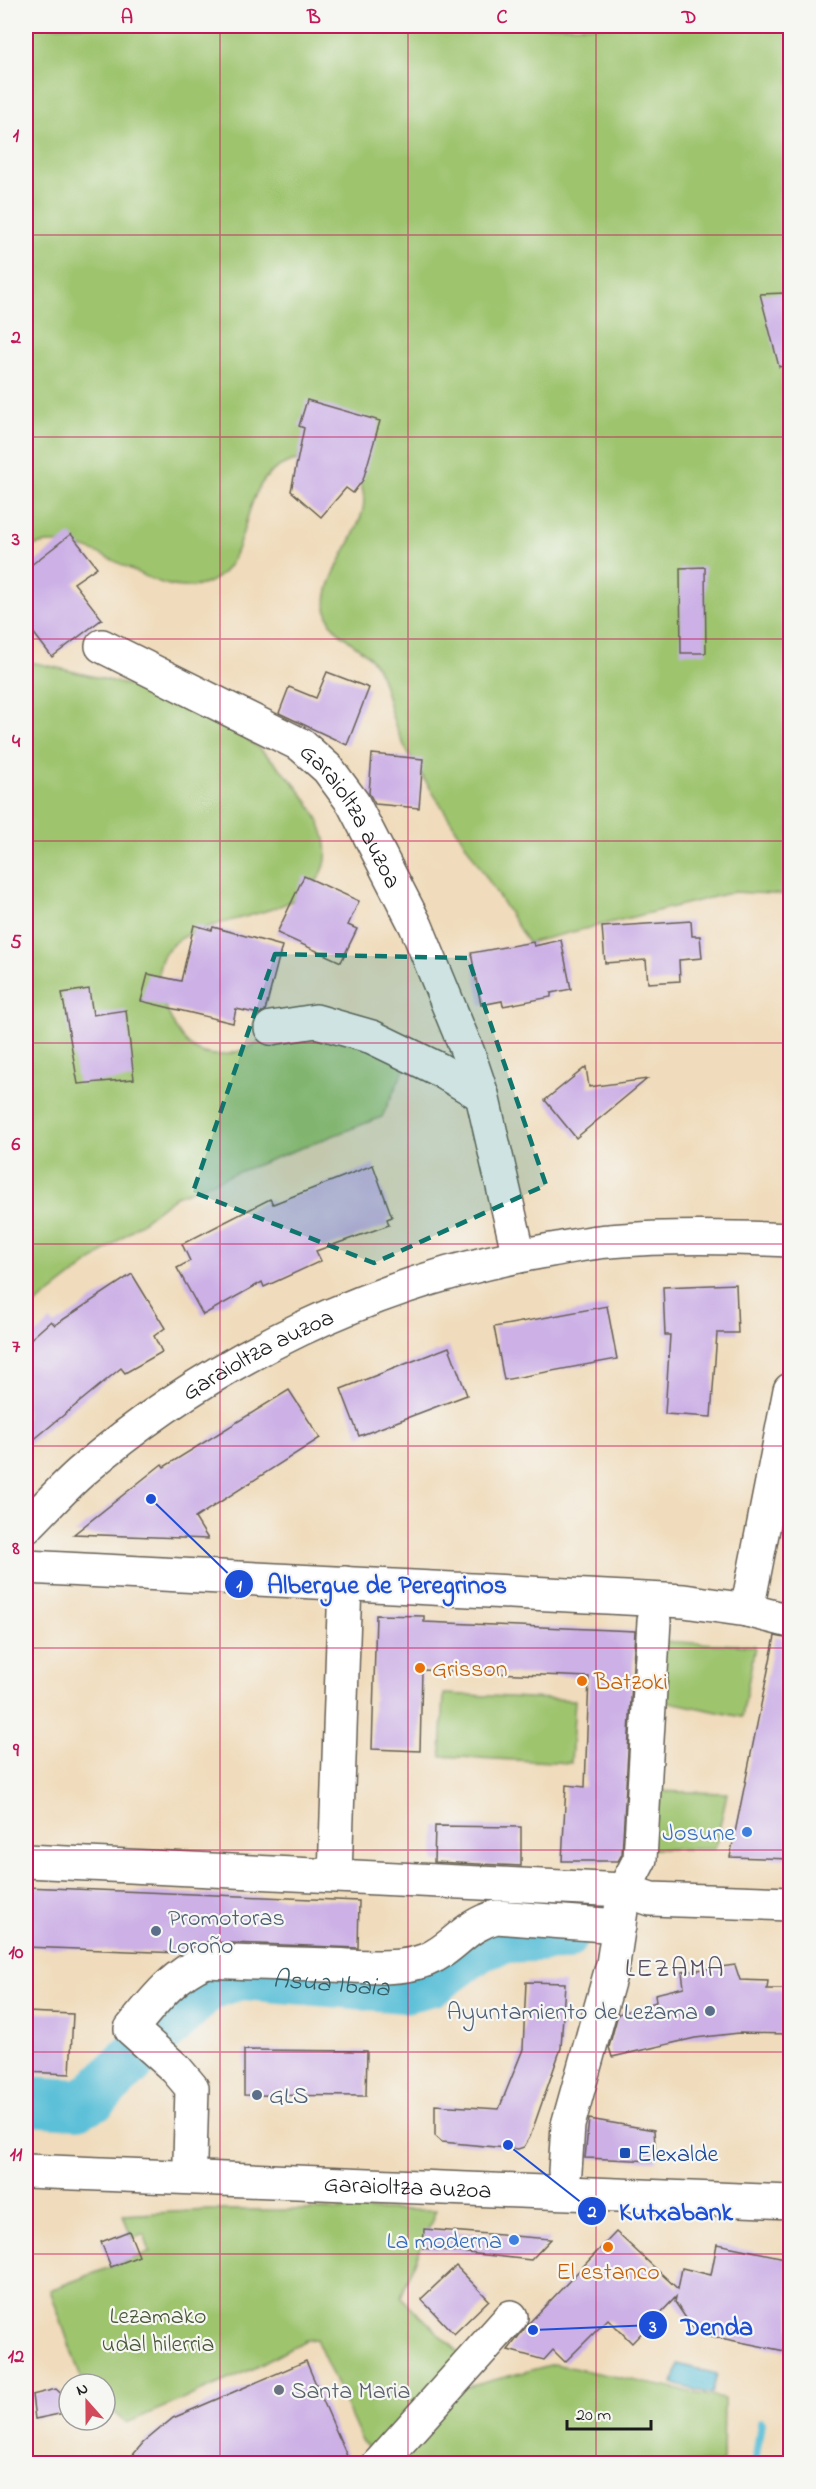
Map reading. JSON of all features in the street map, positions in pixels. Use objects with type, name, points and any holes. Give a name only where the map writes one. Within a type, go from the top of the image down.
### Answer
[{"type":"street","name":"Garaioltza auzoa","points":[[102,646],[301,745],[328,769],[353,803],[416,926],[468,1053],[482,1095],[519,1256]]},
{"type":"street","points":[[271,1028],[316,1021],[372,1037],[438,1069],[482,1095]]},
{"type":"street","name":"Garaioltza auzoa","points":[[58,1568],[37,1540],[29,1524],[80,1473],[158,1412],[231,1366],[319,1320],[410,1286],[519,1256],[608,1241],[732,1237],[790,1240]]},
{"type":"street","points":[[747,1610],[790,1389]]},
{"type":"street","points":[[26,1567],[684,1601],[747,1610],[790,1621]]},
{"type":"street","points":[[335,1875],[345,1583]]},
{"type":"street","points":[[565,2171],[568,2125],[613,1964],[624,1890],[640,1859],[654,1621]]},
{"type":"street","points":[[26,1861],[624,1890],[651,1899],[790,1904]]},
{"type":"street","points":[[190,2159],[192,2088],[176,2069],[131,2029],[153,2002],[179,1976],[206,1961],[369,1966],[402,1964],[425,1960],[447,1948],[478,1922],[496,1917],[619,1926]]},
{"type":"street","name":"Garaioltza auzoa","points":[[26,2171],[790,2202]]},
{"type":"street","points":[[379,2463],[512,2317]]},
{"type":"highlighted area","points":[[275,954],[468,958],[546,1185],[374,1263],[193,1192]]},
{"type":"green space","points":[[26,26],[790,26],[790,895],[734,892],[528,943],[409,755],[394,722],[383,681],[376,666],[330,621],[327,613],[327,596],[332,579],[358,525],[363,508],[363,492],[356,478],[349,473],[308,459],[289,462],[271,473],[259,488],[231,562],[220,576],[202,585],[181,587],[160,582],[97,552],[74,545],[51,543],[26,548]]},
{"type":"green space","points":[[26,661],[143,689],[200,708],[248,739],[277,765],[302,794],[321,827],[326,844],[326,862],[318,879],[298,897],[272,909],[186,936],[167,950],[159,972],[164,1003],[177,1030],[186,1042],[198,1051],[212,1055],[226,1054],[240,1051],[294,1026],[308,1023],[417,1041],[382,1117],[176,1196],[26,1312]]},
{"type":"green space","points":[[658,1641],[755,1646],[742,1717],[655,1699]]},
{"type":"green space","points":[[444,1694],[575,1700],[571,1763],[441,1756]]},
{"type":"green space","points":[[648,1791],[727,1793],[715,1849],[646,1849]]},
{"type":"green space","name":"Lezamako udal hilerria","points":[[208,2210],[436,2210],[401,2297],[466,2359],[464,2388],[554,2364],[724,2399],[723,2463],[399,2463],[368,2448],[360,2437],[316,2339],[306,2340],[255,2368],[127,2423],[117,2415],[117,2372],[79,2372],[50,2290],[150,2252],[144,2234],[132,2239],[123,2215]]},
{"type":"water","points":[[678,2364],[717,2374],[712,2394],[673,2384]]},
{"type":"building","points":[[786,293],[789,365],[779,367],[760,294]]},
{"type":"building","points":[[307,400],[380,421],[363,480],[353,493],[346,488],[321,517],[291,491],[304,428],[299,426]]},
{"type":"building","points":[[71,534],[97,567],[74,583],[102,619],[52,657],[26,623],[26,569]]},
{"type":"building","points":[[705,567],[706,653],[681,653],[680,568]]},
{"type":"building","points":[[327,672],[369,688],[347,745],[279,713],[289,687],[316,698]]},
{"type":"building","points":[[372,754],[423,759],[419,808],[375,804],[369,793]]},
{"type":"building","points":[[304,876],[359,901],[348,925],[357,929],[341,962],[277,933]]},
{"type":"building","points":[[691,921],[692,936],[700,936],[702,958],[679,960],[680,981],[648,983],[646,960],[605,963],[602,927]]},
{"type":"building","points":[[194,925],[212,930],[213,927],[282,946],[265,1011],[259,1014],[236,1009],[233,1023],[141,1001],[148,974],[181,981]]},
{"type":"building","points":[[561,940],[571,989],[551,993],[551,997],[503,1006],[502,1001],[481,1005],[471,953],[533,942],[534,946]]},
{"type":"building","points":[[89,989],[93,1015],[126,1010],[134,1079],[78,1084],[62,993]]},
{"type":"building","points":[[586,1067],[589,1087],[647,1079],[576,1138],[545,1100]]},
{"type":"building","points":[[373,1165],[392,1217],[387,1219],[389,1225],[316,1251],[321,1261],[264,1287],[262,1282],[203,1315],[177,1268],[190,1261],[182,1244],[270,1199],[273,1204]]},
{"type":"building","points":[[132,1274],[165,1328],[154,1336],[162,1352],[125,1373],[121,1368],[26,1446],[26,1343],[51,1321],[55,1325]]},
{"type":"building","points":[[736,1284],[738,1333],[717,1333],[711,1417],[665,1414],[670,1335],[665,1335],[663,1287]]},
{"type":"building","points":[[607,1306],[617,1359],[504,1380],[494,1327]]},
{"type":"building","points":[[449,1347],[467,1395],[359,1436],[341,1389]]},
{"type":"building","points":[[289,1390],[320,1438],[195,1518],[208,1539],[74,1534],[162,1464],[164,1467]]},
{"type":"building","points":[[376,1615],[424,1616],[424,1622],[635,1631],[622,1854],[618,1861],[562,1861],[566,1785],[585,1787],[589,1677],[422,1670],[420,1751],[372,1749]]},
{"type":"building","points":[[775,1636],[790,1639],[790,1859],[730,1857]]},
{"type":"building","points":[[435,1826],[521,1827],[521,1866],[434,1862]]},
{"type":"building","points":[[26,1887],[359,1901],[358,1948],[207,1942],[180,1953],[26,1947]]},
{"type":"building","name":"Ayuntamiento de Lezama","points":[[735,1965],[740,1980],[768,1981],[767,1989],[790,1989],[790,2034],[739,2033],[695,2038],[612,2057],[609,2047],[618,2014],[656,2002],[655,1994],[684,1987],[682,1972]]},
{"type":"building","points":[[526,1982],[565,1983],[561,2048],[530,2137],[524,2147],[518,2149],[442,2142],[435,2136],[435,2105],[499,2109],[523,2049]]},
{"type":"building","points":[[26,2012],[73,2014],[70,2074],[26,2072]]},
{"type":"building","points":[[244,2050],[367,2051],[366,2096],[244,2095]]},
{"type":"building","points":[[589,2119],[654,2130],[656,2161],[585,2158]]},
{"type":"building","points":[[424,2229],[551,2239],[531,2260],[423,2248]]},
{"type":"building","points":[[129,2231],[139,2256],[111,2267],[101,2242]]},
{"type":"building","points":[[616,2232],[678,2289],[682,2268],[711,2275],[717,2244],[790,2259],[790,2352],[696,2333],[675,2302],[676,2297],[632,2343],[608,2319],[565,2362],[553,2350],[544,2360],[508,2350],[528,2324]]},
{"type":"building","points":[[456,2266],[489,2300],[454,2334],[421,2299]]},
{"type":"building","name":"Santa Maria","points":[[306,2361],[350,2463],[126,2463],[143,2443],[173,2418]]},
{"type":"building","points":[[56,2389],[57,2414],[35,2419],[32,2395]]},
{"type":"waterway","name":"Asua Ibaia","points":[[26,2101],[78,2104],[95,2096],[200,1993],[215,1982],[242,1975],[404,1988],[433,1981],[479,1947],[506,1938],[563,1936]]},
{"type":"waterway","points":[[755,2464],[761,2422]]},
{"type":"place","name":"Albergue de Peregrinos","points":[[151,1499]]},
{"type":"place","name":"Grisson","points":[[420,1668]]},
{"type":"place","name":"Batzoki","points":[[582,1681]]},
{"type":"place","name":"Josune","points":[[747,1832]]},
{"type":"place","name":"Promotoras Loroño","points":[[156,1931]]},
{"type":"place","name":"Ayuntamiento de Lezama","points":[[710,2011]]},
{"type":"place","name":"GLS","points":[[257,2095]]},
{"type":"place","name":"Kutxabank","points":[[508,2145]]},
{"type":"place","name":"Elexalde","points":[[625,2153]]},
{"type":"place","name":"La moderna","points":[[514,2240]]},
{"type":"place","name":"El estanco","points":[[608,2247]]},
{"type":"place","name":"Denda","points":[[533,2330]]},
{"type":"place","name":"Santa Maria","points":[[279,2390]]},
{"type":"district","name":"LEZAMA","points":[[675,1967]]}]
